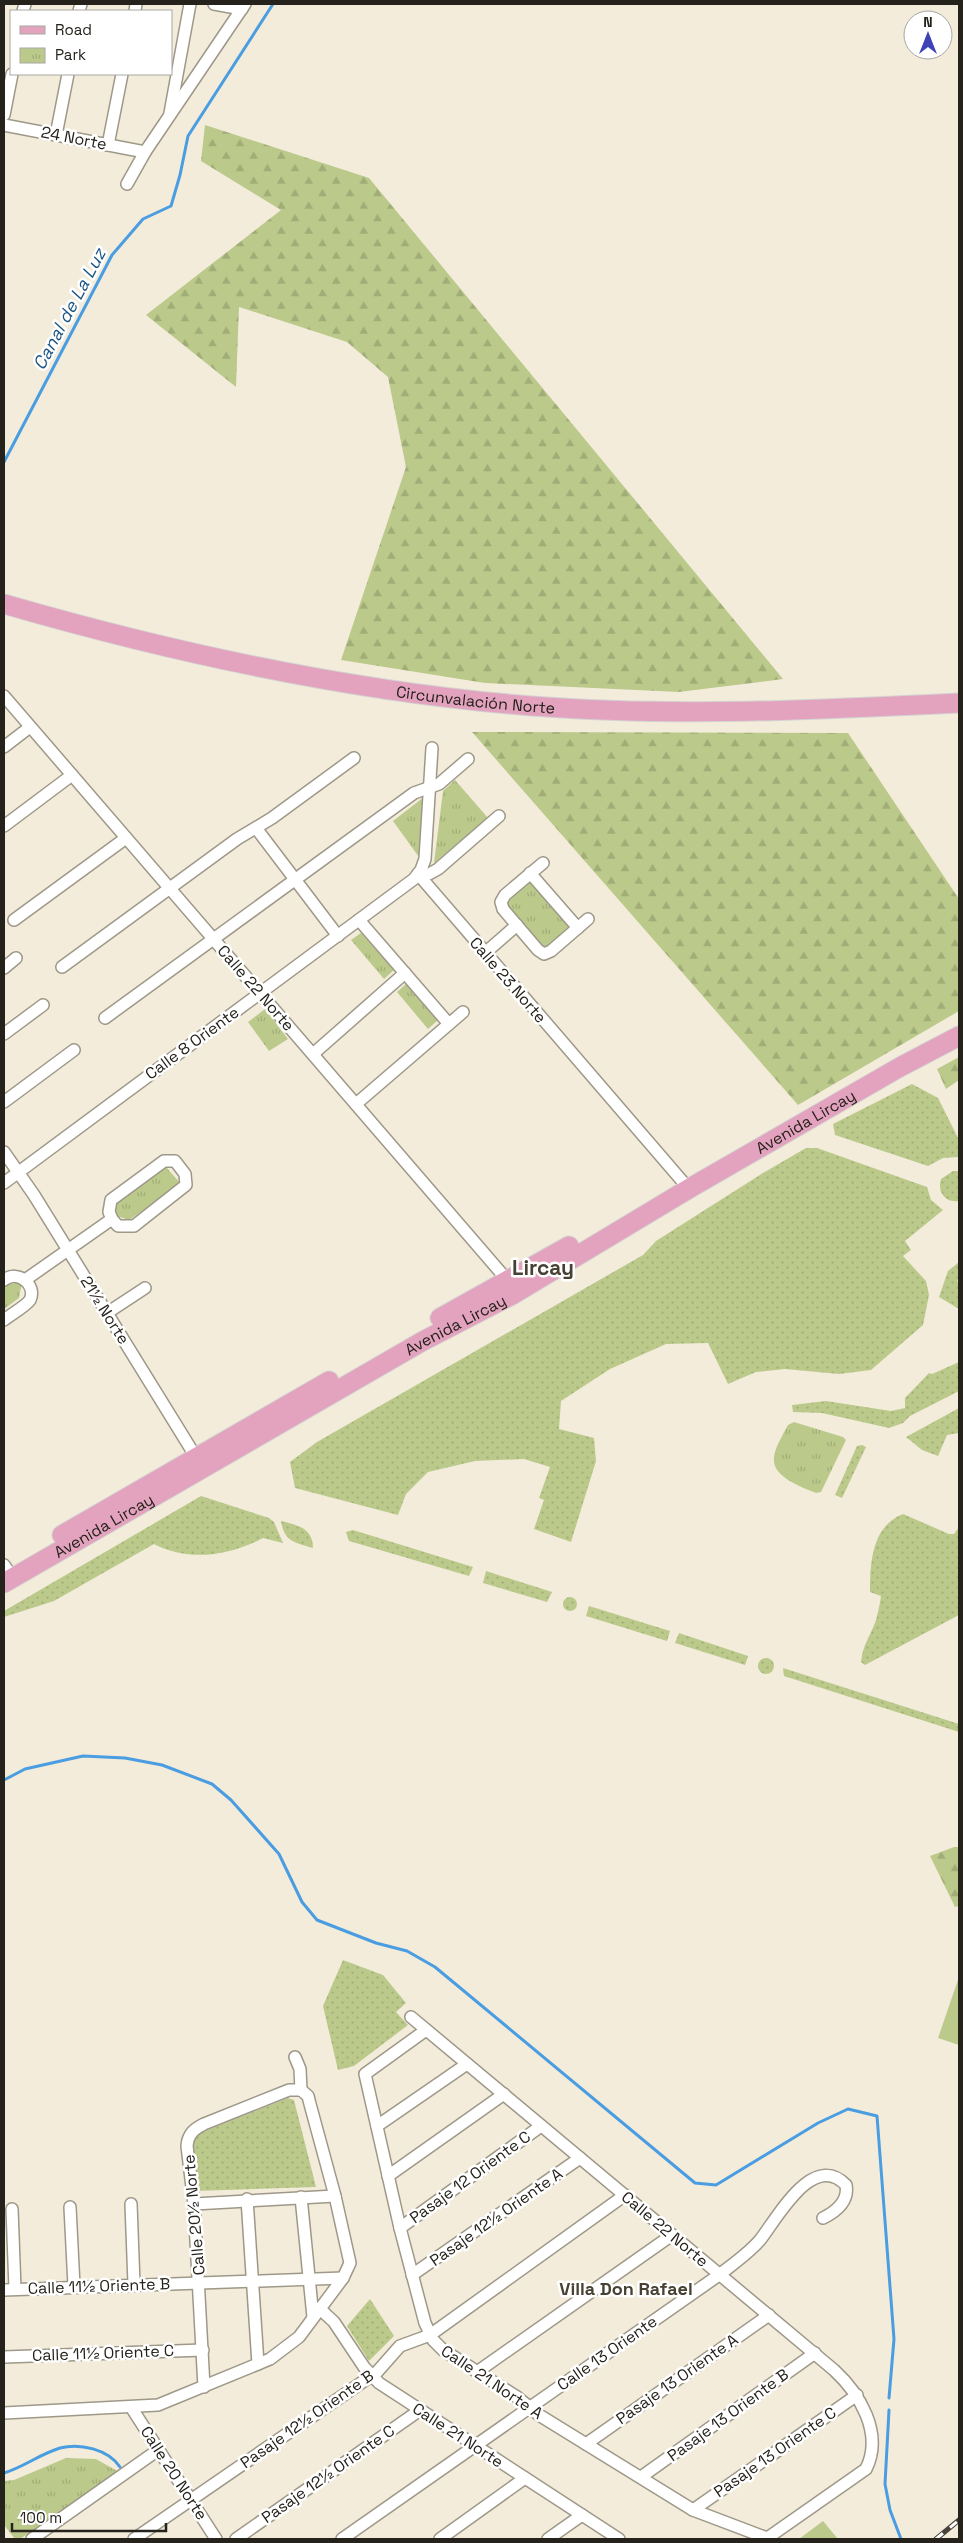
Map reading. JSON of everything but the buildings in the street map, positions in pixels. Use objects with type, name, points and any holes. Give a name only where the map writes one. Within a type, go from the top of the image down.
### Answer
[{"type":"main road","name":"Circunvalación Norte","points":[[4,604],[143,643],[259,669],[373,688],[481,702],[595,710],[701,712],[959,703]]},
{"type":"main road","name":"Avenida Lircay","points":[[510,1288],[683,1182],[870,1073],[959,1026]]},
{"type":"main road","name":"Avenida Lircay","points":[[6,1573],[199,1462],[690,1188],[900,1067],[959,1036]]},
{"type":"street","points":[[169,117],[190,4]]},
{"type":"street","points":[[127,184],[145,152],[243,6],[214,4]]},
{"type":"street","points":[[4,115],[12,75]]},
{"type":"street","points":[[56,135],[68,75]]},
{"type":"street","points":[[108,145],[122,75]]},
{"type":"street","name":"24 Norte","points":[[4,125],[145,152]]},
{"type":"street","name":"Calle 22 Norte","points":[[4,696],[356,1104],[510,1288]]},
{"type":"street","points":[[4,747],[30,727]]},
{"type":"street","points":[[418,874],[425,859],[432,748]]},
{"type":"street","points":[[62,967],[237,838],[256,828],[354,758]]},
{"type":"street","points":[[105,1018],[414,793],[439,784],[468,759]]},
{"type":"street","points":[[4,826],[72,775]]},
{"type":"street","name":"Calle 8 Oriente","points":[[4,1182],[338,936],[418,874],[430,874],[438,869],[499,816]]},
{"type":"street","points":[[256,828],[338,936]]},
{"type":"street","points":[[14,920],[126,838]]},
{"type":"street","points":[[543,863],[505,895],[501,902],[503,909],[540,952],[544,954],[552,951],[588,919]]},
{"type":"street","points":[[530,873],[578,928]]},
{"type":"street","name":"Calle 23 Norte","points":[[418,874],[683,1182]]},
{"type":"street","points":[[359,920],[449,1024]]},
{"type":"street","points":[[485,953],[516,925]]},
{"type":"street","points":[[4,968],[16,958]]},
{"type":"street","points":[[313,1054],[405,973]]},
{"type":"street","points":[[4,1034],[43,1005]]},
{"type":"street","points":[[356,1104],[463,1012]]},
{"type":"street","points":[[4,1102],[74,1050]]},
{"type":"street","name":"21½ Norte","points":[[4,1152],[67,1249],[199,1462]]},
{"type":"street","points":[[164,1161],[175,1161],[186,1174],[186,1185],[134,1226],[118,1226],[112,1219],[109,1205],[111,1200],[164,1161]]},
{"type":"street","points":[[25,1280],[112,1219]]},
{"type":"street","points":[[4,1280],[14,1275],[25,1280],[30,1290],[29,1301],[4,1320]]},
{"type":"street","points":[[107,1313],[145,1288]]},
{"type":"street","name":"Calle 22 Norte","points":[[410,2017],[815,2353],[842,2376],[857,2394],[868,2418],[870,2428],[871,2447],[866,2469],[767,2539]]},
{"type":"street","name":"Calle 21 Norte A","points":[[426,2030],[366,2074],[400,2228],[430,2334],[443,2350],[517,2396],[530,2408],[586,2444],[692,2510],[767,2539]]},
{"type":"street","points":[[4,2413],[158,2405],[258,2364],[282,2351],[298,2337],[344,2278],[349,2267],[350,2258],[308,2096],[302,2090],[300,2069],[295,2057]]},
{"type":"street","points":[[377,2126],[467,2064]]},
{"type":"street","name":"Calle 20½ Norte","points":[[204,2387],[200,2283],[187,2146],[194,2130],[204,2124],[289,2090],[302,2090]]},
{"type":"street","points":[[388,2176],[504,2094]]},
{"type":"street","name":"Pasaje 12 Oriente C","points":[[400,2228],[541,2126]]},
{"type":"street","name":"Pasaje 12½ Oriente A","points":[[412,2275],[580,2158]]},
{"type":"street","name":"Calle 13 Oriente","points":[[342,2539],[719,2274],[759,2241],[779,2213],[811,2178],[819,2175],[832,2175],[846,2185],[847,2194],[844,2203],[834,2213],[823,2218]]},
{"type":"street","name":"Pasaje 12½ Oriente B","points":[[134,2539],[371,2376],[400,2346],[430,2334],[625,2195]]},
{"type":"street","points":[[194,2204],[335,2196]]},
{"type":"street","points":[[302,2197],[308,2279],[316,2312]]},
{"type":"street","points":[[247,2200],[258,2364]]},
{"type":"street","points":[[131,2204],[134,2284]]},
{"type":"street","points":[[70,2207],[74,2286]]},
{"type":"street","points":[[10,2289],[12,2209]]},
{"type":"street","points":[[478,2372],[672,2235]]},
{"type":"street","name":"Calle 11½ Oriente B","points":[[10,2289],[344,2278]]},
{"type":"street","name":"Calle 21 Norte","points":[[316,2312],[334,2322],[371,2376],[474,2446],[618,2539]]},
{"type":"street","name":"Pasaje 13 Oriente A","points":[[586,2444],[769,2315]]},
{"type":"street","name":"Calle 11½ Oriente C","points":[[4,2357],[203,2350]]},
{"type":"street","name":"Pasaje 13 Oriente B","points":[[641,2477],[815,2353]]},
{"type":"street","name":"Pasaje 13 Oriente C","points":[[692,2510],[857,2394]]},
{"type":"street","name":"Calle 20 Norte","points":[[131,2407],[216,2539]]},
{"type":"street","name":"Pasaje 12½ Oriente C","points":[[236,2539],[420,2410]]},
{"type":"street","points":[[32,2539],[158,2450]]},
{"type":"street","points":[[440,2539],[525,2478]]},
{"type":"street","points":[[548,2539],[582,2516]]},
{"type":"green space","points":[[205,125],[369,178],[783,679],[679,692],[485,683],[341,660],[406,467],[388,377],[347,342],[239,307],[236,387],[146,315],[281,210],[201,161]]},
{"type":"green space","points":[[472,732],[848,733],[959,899],[959,1011],[798,1105]]},
{"type":"green space","points":[[455,780],[488,818],[434,863],[443,791]]},
{"type":"green space","points":[[424,797],[419,857],[393,821]]},
{"type":"green space","points":[[530,882],[569,927],[544,949],[506,903]]},
{"type":"green space","points":[[361,933],[394,970],[384,979],[351,940]]},
{"type":"green space","points":[[407,983],[438,1020],[428,1029],[397,992]]},
{"type":"green space","points":[[265,1009],[288,1039],[269,1051],[248,1022]]},
{"type":"green space","points":[[959,1057],[959,1080],[946,1089],[937,1069]]},
{"type":"green space","points":[[912,1084],[938,1098],[959,1140],[959,1157],[943,1158],[928,1166],[835,1135],[833,1124]]},
{"type":"green space","points":[[806,1148],[817,1148],[927,1187],[931,1200],[943,1210],[905,1241],[911,1250],[903,1256],[926,1281],[929,1295],[923,1325],[871,1370],[839,1374],[785,1369],[756,1372],[728,1384],[708,1343],[666,1344],[610,1369],[561,1401],[559,1429],[594,1438],[596,1461],[571,1542],[534,1529],[544,1500],[539,1498],[550,1467],[524,1459],[475,1461],[428,1472],[406,1494],[398,1515],[295,1488],[290,1462],[317,1442],[643,1255],[656,1241]]},
{"type":"green space","points":[[165,1166],[181,1184],[129,1220],[114,1215],[115,1200]]},
{"type":"green space","points":[[953,1171],[959,1171],[959,1201],[950,1200],[943,1196],[940,1188],[941,1179]]},
{"type":"green space","points":[[959,1262],[959,1277],[957,1281],[959,1283],[959,1309],[939,1297],[948,1271]]},
{"type":"green space","points":[[22,1282],[19,1298],[4,1309],[4,1285]]},
{"type":"green space","points":[[959,1362],[959,1391],[910,1416],[903,1423],[889,1428],[822,1413],[793,1412],[792,1405],[826,1401],[891,1411],[905,1408],[905,1398],[929,1373],[932,1374]]},
{"type":"green space","points":[[959,1408],[959,1433],[947,1435],[938,1456],[922,1450],[906,1437]]},
{"type":"green space","points":[[794,1422],[843,1437],[846,1440],[821,1492],[816,1493],[782,1476],[774,1464],[778,1445],[788,1425]]},
{"type":"green space","points":[[862,1445],[866,1447],[842,1498],[835,1495],[857,1446]]},
{"type":"green space","points":[[201,1496],[269,1518],[274,1522],[283,1543],[263,1538],[223,1553],[195,1555],[167,1550],[154,1544],[54,1601],[4,1617],[4,1611]]},
{"type":"green space","points":[[903,1514],[949,1534],[954,1534],[959,1527],[959,1615],[865,1665],[861,1662],[862,1656],[876,1620],[881,1596],[870,1592],[872,1557],[879,1536],[885,1527]]},
{"type":"green space","points":[[281,1521],[303,1528],[310,1536],[313,1548],[296,1543],[288,1537]]},
{"type":"green space","points":[[353,1530],[473,1567],[469,1576],[349,1541],[346,1532]]},
{"type":"green space","points":[[486,1571],[552,1592],[547,1602],[483,1583]]},
{"type":"green space","points":[[567,1597],[573,1597],[577,1604],[573,1611],[567,1611],[563,1607],[563,1601]]},
{"type":"green space","points":[[589,1606],[670,1631],[667,1641],[586,1616]]},
{"type":"green space","points":[[679,1633],[748,1656],[745,1665],[675,1643]]},
{"type":"green space","points":[[766,1658],[774,1666],[766,1674],[758,1666]]},
{"type":"green space","points":[[783,1668],[959,1724],[959,1732],[784,1676]]},
{"type":"green space","points":[[959,1847],[959,1906],[955,1907],[930,1856]]},
{"type":"green space","points":[[343,1960],[383,1975],[406,2003],[396,2012],[408,2025],[354,2066],[338,2070],[323,2006]]},
{"type":"green space","points":[[959,1977],[959,2045],[938,2038]]},
{"type":"green space","points":[[288,2098],[294,2100],[316,2187],[196,2191],[193,2142],[200,2133]]},
{"type":"green space","points":[[370,2299],[394,2336],[369,2361],[347,2326]]},
{"type":"green space","points":[[66,2458],[96,2459],[119,2472],[20,2539],[15,2539],[4,2525],[4,2481],[14,2480]]},
{"type":"green space","points":[[823,2521],[838,2539],[799,2539]]},
{"type":"waterway","name":"Canal de La Luz","points":[[4,462],[112,255],[143,219],[171,206],[188,136],[273,4]]},
{"type":"waterway","points":[[4,1780],[25,1769],[83,1756],[125,1758],[162,1765],[212,1784],[231,1800],[279,1854],[302,1902],[317,1920],[376,1943],[407,1951],[435,1967],[695,2183],[716,2185],[818,2123],[848,2109],[877,2116],[894,2339],[889,2398]]},
{"type":"waterway","points":[[889,2410],[885,2484],[890,2510],[901,2539]]},
{"type":"waterway","points":[[4,2473],[60,2448],[76,2446],[101,2452],[115,2461],[120,2467]]},
{"type":"railway","points":[[936,2539],[959,2520]]},
{"type":"district","name":"Lircay","points":[[543,1267]]},
{"type":"district","name":"Villa Don Rafael","points":[[626,2288]]}]
